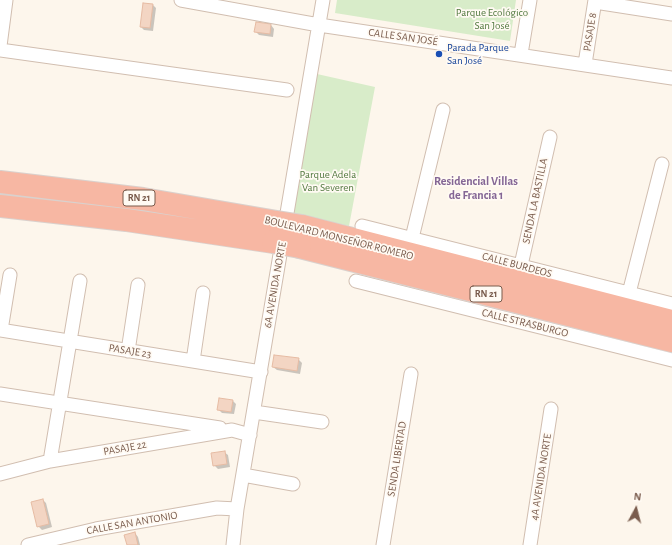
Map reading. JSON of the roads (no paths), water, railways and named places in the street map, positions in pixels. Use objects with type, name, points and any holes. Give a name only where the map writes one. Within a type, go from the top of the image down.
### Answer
[{"type":"highway","name":"BOULEVARD MONSEÑOR ROMERO","points":[[0,182],[143,199],[275,232],[672,321]]},
{"type":"highway","name":"BOULEVARD MONSEÑOR ROMERO","points":[[0,206],[126,220],[275,232]]},
{"type":"highway","name":"BOULEVARD MONSEÑOR ROMERO","points":[[301,237],[672,341]]},
{"type":"street","points":[[0,44],[6,0]]},
{"type":"street","name":"CALLE SAN JOSÉ","points":[[181,0],[319,24],[672,78]]},
{"type":"street","name":"6A AVENIDA NORTE","points":[[233,545],[237,509],[322,0]]},
{"type":"street","points":[[521,54],[530,0]]},
{"type":"street","points":[[595,1],[672,14]]},
{"type":"street","name":"PASAJE 8","points":[[585,64],[595,1]]},
{"type":"street","points":[[0,50],[287,90]]},
{"type":"street","points":[[412,238],[443,110]]},
{"type":"street","name":"SENDA LA BASTILLA","points":[[521,265],[550,137]]},
{"type":"street","points":[[629,293],[662,164]]},
{"type":"street","name":"CALLE BURDEOS","points":[[362,226],[672,304]]},
{"type":"street","points":[[1,330],[10,275]]},
{"type":"street","points":[[50,461],[80,281]]},
{"type":"street","name":"CALLE STRASBURGO","points":[[356,281],[672,360]]},
{"type":"street","points":[[128,351],[138,285]]},
{"type":"street","points":[[193,361],[203,294]]},
{"type":"street","name":"PASAJE 23","points":[[1,330],[261,372]]},
{"type":"street","name":"SENDA LIBERTAD","points":[[383,545],[411,374]]},
{"type":"street","points":[[0,394],[232,430]]},
{"type":"street","name":"4A AVENIDA NORTE","points":[[530,545],[551,409]]},
{"type":"street","points":[[254,412],[322,422]]},
{"type":"street","name":"PASAJE 22","points":[[0,474],[50,461],[232,430],[250,435]]},
{"type":"street","points":[[0,463],[16,466],[21,469]]},
{"type":"street","points":[[243,475],[293,484]]},
{"type":"street","name":"CALLE SAN ANTONIO","points":[[28,545],[104,528],[217,508],[237,509]]},
{"type":"place","name":"Parada Parque San José","points":[[439,54]]},
{"type":"district","name":"Residencial Villas de Francia 1","points":[[476,188]]},
{"type":"park label","name":"Parque Ecológico San José","points":[[492,19]]},
{"type":"park label","name":"Parque Adela Van Severen","points":[[328,181]]}]
